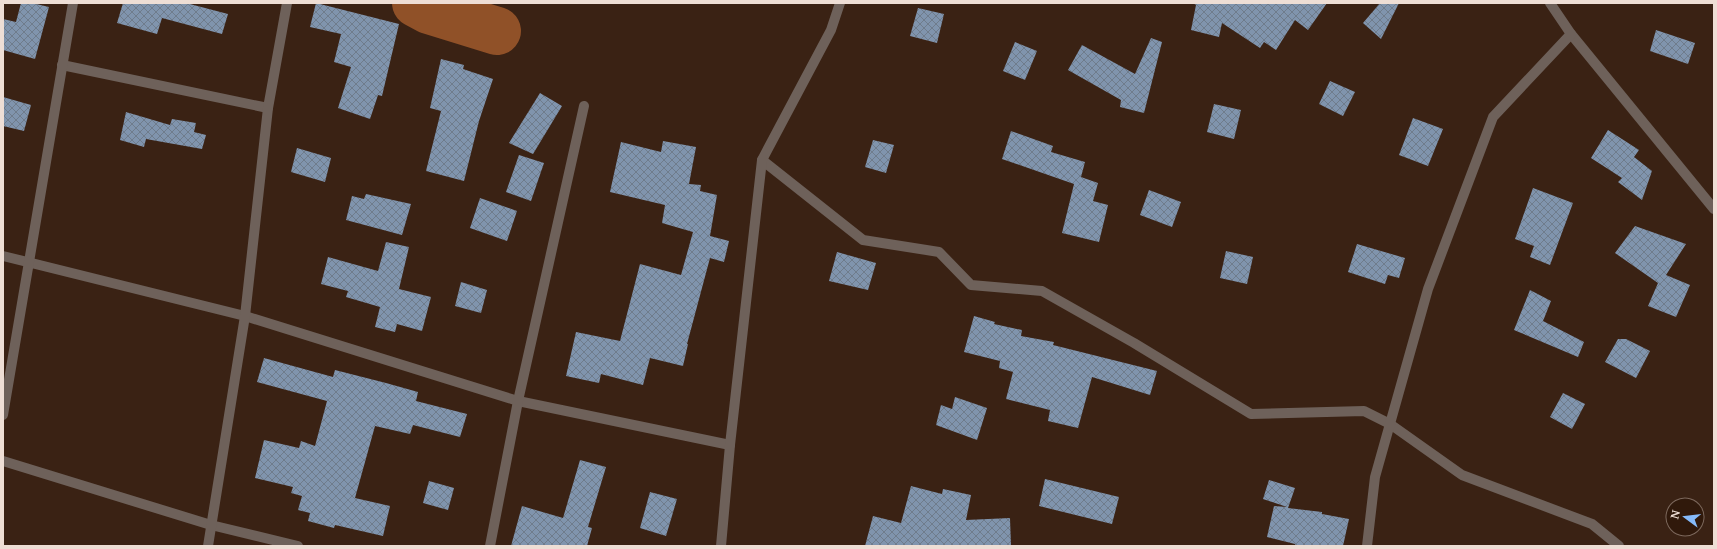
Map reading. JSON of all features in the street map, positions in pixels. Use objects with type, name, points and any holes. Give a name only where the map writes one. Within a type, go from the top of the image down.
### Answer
[{"type":"street","points":[[3,415],[73,3]]},
{"type":"street","points":[[208,546],[244,316],[268,108],[288,3]]},
{"type":"street","points":[[721,546],[730,445],[762,160],[831,30],[840,3]]},
{"type":"street","points":[[1550,3],[1571,34],[1714,209]]},
{"type":"street","points":[[1367,546],[1375,477],[1428,290],[1493,117],[1571,34]]},
{"type":"street","points":[[62,65],[268,108]]},
{"type":"street","points":[[490,546],[518,401],[584,106]]},
{"type":"street","points":[[762,160],[863,240],[939,252],[971,285],[1042,291],[1134,343],[1251,414],[1364,412],[1390,424],[1462,475],[1592,524],[1619,546]]},
{"type":"street","points":[[3,256],[244,316],[518,401],[730,445]]},
{"type":"street","points":[[3,461],[211,525],[298,546]]},
{"type":"building","points":[[21,3],[32,3],[49,7],[35,59],[3,50],[3,19],[16,22]]},
{"type":"building","points":[[123,3],[186,3],[228,14],[222,34],[162,18],[157,34],[117,23]]},
{"type":"building","points":[[316,3],[399,24],[382,96],[378,95],[370,119],[338,108],[351,67],[334,62],[341,34],[310,27]]},
{"type":"building","points":[[1193,3],[1327,3],[1308,30],[1295,20],[1276,50],[1264,42],[1260,48],[1222,23],[1219,37],[1191,30],[1196,5]]},
{"type":"building","points":[[1380,3],[1399,3],[1381,39],[1363,23]]},
{"type":"building","points":[[918,8],[944,14],[937,43],[910,36]]},
{"type":"building","points":[[1656,30],[1695,43],[1688,64],[1650,51]]},
{"type":"building","points":[[1151,38],[1162,42],[1144,113],[1120,107],[1121,100],[1068,70],[1082,45],[1135,74]]},
{"type":"building","points":[[1015,42],[1037,51],[1025,80],[1003,71]]},
{"type":"building","points":[[441,59],[464,65],[463,69],[493,79],[479,121],[464,181],[426,171],[441,111],[430,108]]},
{"type":"building","points":[[1330,81],[1355,92],[1343,116],[1319,104]]},
{"type":"building","points":[[540,93],[562,106],[533,154],[509,143]]},
{"type":"building","points":[[3,97],[31,105],[24,131],[3,126]]},
{"type":"building","points":[[1214,104],[1241,110],[1234,139],[1207,132]]},
{"type":"building","points":[[126,112],[170,125],[172,119],[196,123],[194,132],[206,135],[202,149],[146,139],[144,147],[120,140]]},
{"type":"building","points":[[1413,118],[1443,129],[1428,166],[1399,155]]},
{"type":"building","points":[[1608,130],[1639,150],[1634,157],[1652,171],[1642,200],[1618,182],[1622,178],[1591,158]]},
{"type":"building","points":[[1011,131],[1053,146],[1051,152],[1085,162],[1081,177],[1098,183],[1093,201],[1108,205],[1099,242],[1062,233],[1074,184],[1002,159]]},
{"type":"building","points":[[873,140],[894,145],[886,173],[865,167]]},
{"type":"building","points":[[663,141],[696,147],[689,184],[701,185],[700,191],[717,195],[710,236],[729,241],[724,262],[710,258],[687,344],[683,366],[650,358],[643,385],[601,374],[599,383],[566,376],[576,332],[620,341],[640,264],[681,275],[693,232],[662,223],[665,205],[610,192],[621,142],[661,152]]},
{"type":"building","points":[[297,148],[331,158],[325,182],[291,172]]},
{"type":"building","points":[[519,155],[544,163],[531,201],[506,192]]},
{"type":"building","points":[[1533,188],[1573,203],[1550,265],[1530,257],[1534,246],[1515,239]]},
{"type":"building","points":[[1149,190],[1181,202],[1172,227],[1140,215]]},
{"type":"building","points":[[366,194],[411,204],[402,235],[346,220],[352,196],[364,199]]},
{"type":"building","points":[[480,198],[517,211],[507,241],[470,228]]},
{"type":"building","points":[[1635,226],[1686,244],[1666,275],[1690,285],[1676,317],[1648,306],[1658,283],[1615,253]]},
{"type":"building","points":[[386,242],[409,247],[399,289],[431,297],[422,331],[397,324],[395,332],[375,327],[380,307],[346,297],[348,291],[321,284],[328,257],[378,271]]},
{"type":"building","points":[[1357,244],[1405,258],[1399,278],[1388,275],[1385,284],[1348,272]]},
{"type":"building","points":[[1226,251],[1253,257],[1247,284],[1220,278]]},
{"type":"building","points":[[837,252],[876,263],[868,290],[829,281]]},
{"type":"building","points":[[461,282],[487,290],[481,313],[455,306]]},
{"type":"building","points":[[1530,290],[1551,301],[1543,321],[1584,342],[1578,357],[1514,330]]},
{"type":"building","points":[[974,316],[995,322],[994,324],[1022,330],[1021,336],[1054,342],[1053,345],[1157,371],[1150,395],[1092,377],[1078,428],[1048,421],[1050,410],[1006,399],[1013,372],[999,368],[1000,361],[964,352]]},
{"type":"building","points":[[1618,339],[1626,339],[1650,351],[1636,378],[1605,362]]},
{"type":"building","points":[[264,358],[333,377],[335,370],[386,383],[418,392],[416,401],[467,414],[460,437],[413,425],[410,434],[375,426],[355,498],[390,506],[383,536],[335,525],[334,528],[308,521],[310,513],[298,510],[302,496],[291,493],[293,487],[255,478],[264,440],[299,448],[301,441],[315,446],[327,401],[257,382]]},
{"type":"building","points":[[1563,393],[1585,404],[1572,429],[1550,417]]},
{"type":"building","points":[[955,397],[987,408],[977,440],[936,425],[941,405],[952,409]]},
{"type":"building","points":[[580,460],[606,467],[588,527],[592,528],[587,546],[511,546],[522,506],[563,518]]},
{"type":"building","points":[[1045,479],[1119,497],[1112,524],[1039,506]]},
{"type":"building","points":[[1269,480],[1295,488],[1288,508],[1322,512],[1322,514],[1349,519],[1343,546],[1295,546],[1295,544],[1267,537],[1274,506],[1287,507],[1263,499]]},
{"type":"building","points":[[429,481],[454,488],[448,510],[423,503]]},
{"type":"building","points":[[911,486],[942,494],[943,489],[971,495],[966,520],[1010,518],[1011,546],[865,546],[873,516],[901,523]]},
{"type":"building","points":[[650,492],[677,499],[666,536],[640,528]]},
{"type":"waterway","points":[[416,3],[429,10],[497,31]]}]
